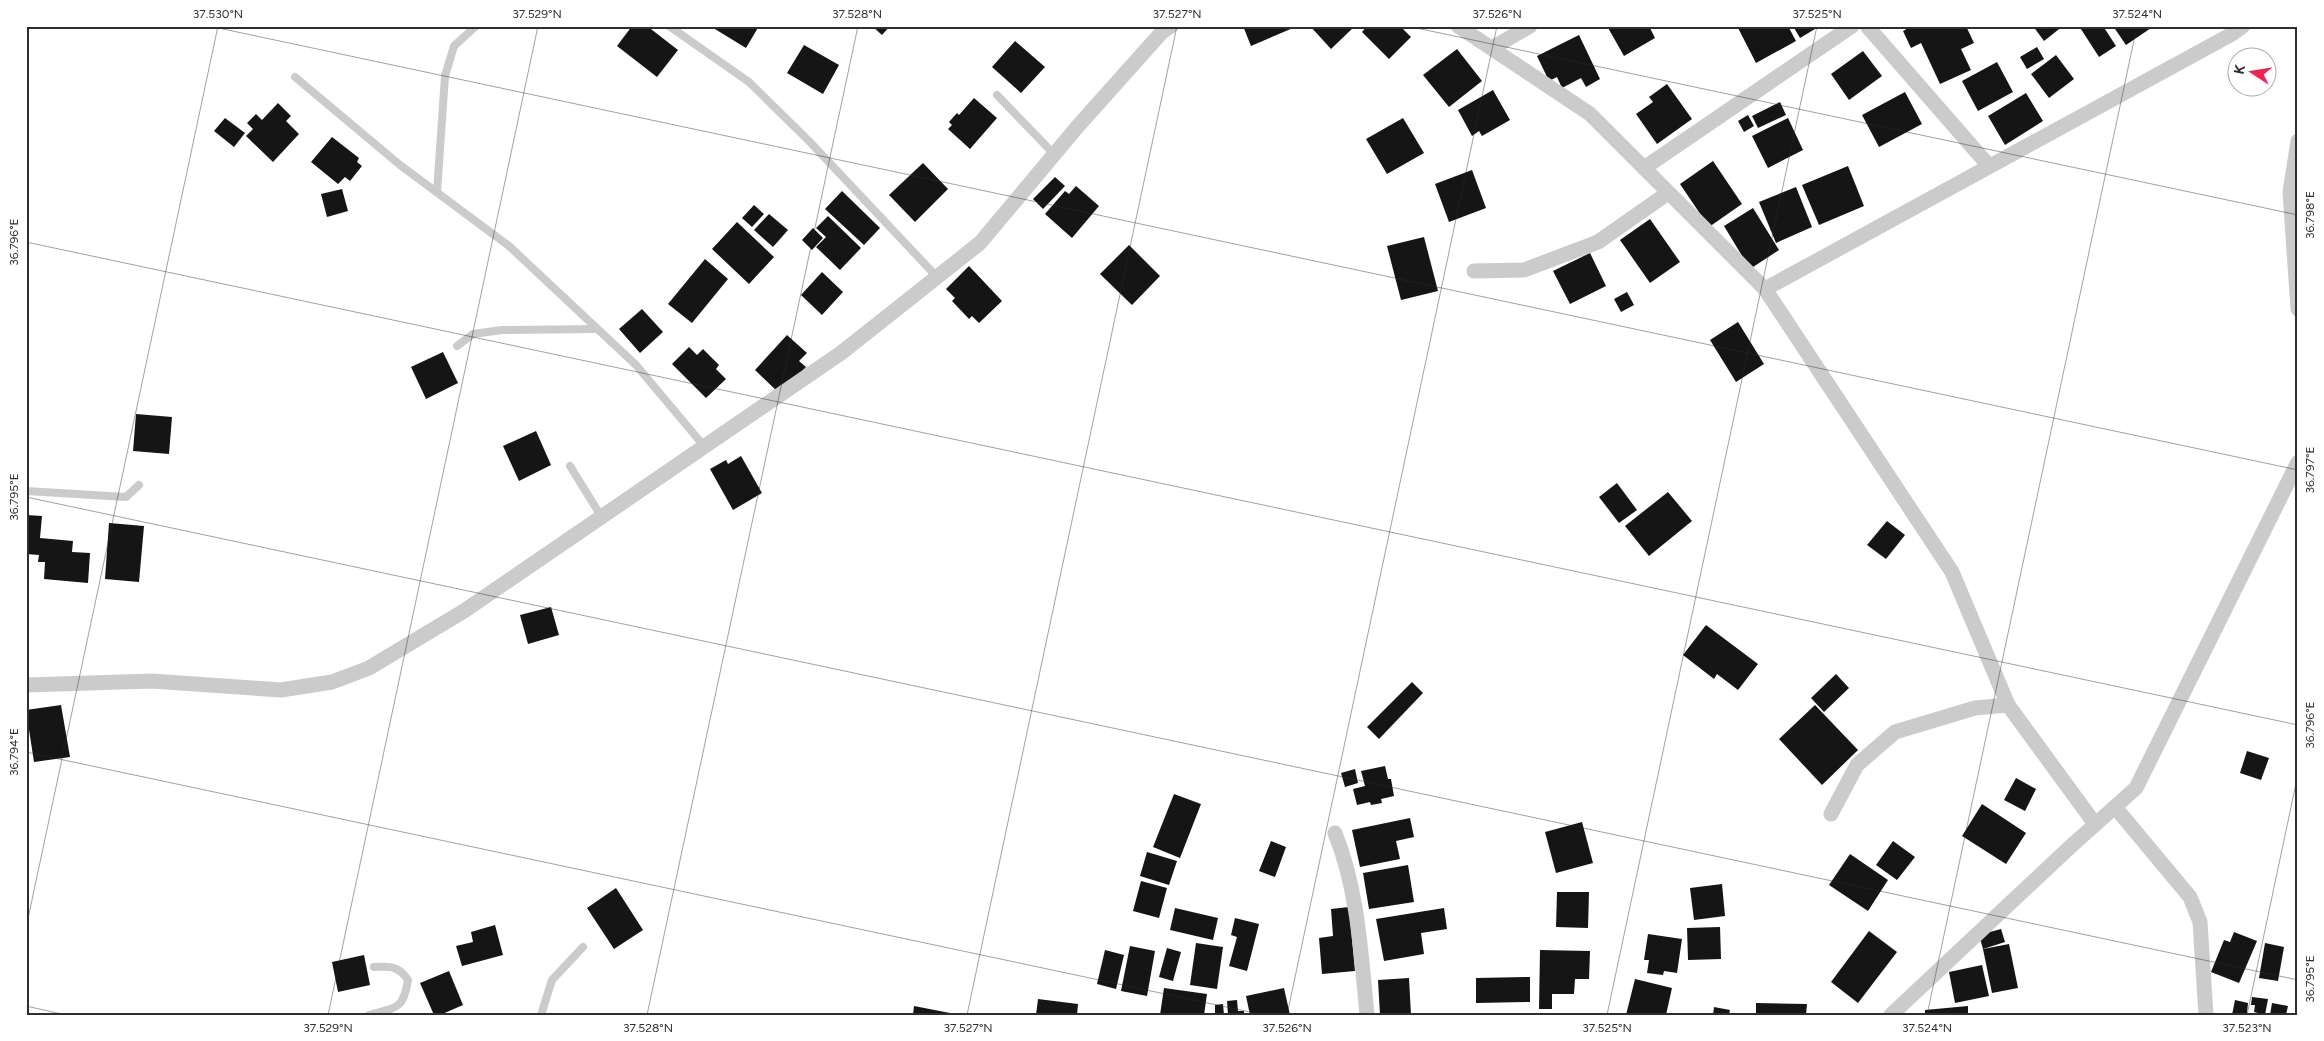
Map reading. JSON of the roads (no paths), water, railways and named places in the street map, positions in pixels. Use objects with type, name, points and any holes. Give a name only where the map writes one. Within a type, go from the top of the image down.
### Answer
[{"type":"street","points":[[26,685],[152,681],[280,690],[332,682],[369,668],[464,611],[600,516],[841,353],[980,243],[1054,154],[1155,39],[1171,26]]},
{"type":"street","points":[[1458,26],[1590,114],[1765,289],[1952,572],[2008,705],[2095,824]]},
{"type":"street","points":[[1492,48],[1530,26]]},
{"type":"street","points":[[1644,168],[1852,26]]},
{"type":"street","points":[[1867,26],[1989,166]]},
{"type":"street","points":[[1765,289],[2232,29]]},
{"type":"street","points":[[2298,140],[2290,192],[2298,309]]},
{"type":"street","points":[[1474,271],[1524,270],[1598,242],[1668,193]]},
{"type":"street","points":[[1891,1015],[1905,1009],[2095,824],[2136,788],[2298,462]]},
{"type":"street","points":[[1831,814],[1857,765],[1895,732],[1975,708],[2008,705]]},
{"type":"street","points":[[2114,807],[2190,898],[2200,922],[2206,1015]]},
{"type":"street","points":[[1335,833],[1341,849],[1357,918],[1367,1015]]},
{"type":"lane","points":[[437,192],[445,76],[454,46],[476,26]]},
{"type":"lane","points":[[669,26],[749,82],[822,154],[937,277]]},
{"type":"lane","points":[[295,77],[400,165],[509,246],[636,365],[704,446]]},
{"type":"lane","points":[[997,95],[1054,154]]},
{"type":"lane","points":[[457,346],[473,334],[502,330],[597,329]]},
{"type":"lane","points":[[570,466],[600,516]]},
{"type":"lane","points":[[26,491],[126,498],[139,485]]},
{"type":"lane","points":[[541,1015],[552,980],[583,948]]},
{"type":"lane","points":[[369,1015],[398,1007],[403,1001],[408,980],[402,971],[392,966],[374,967]]}]
